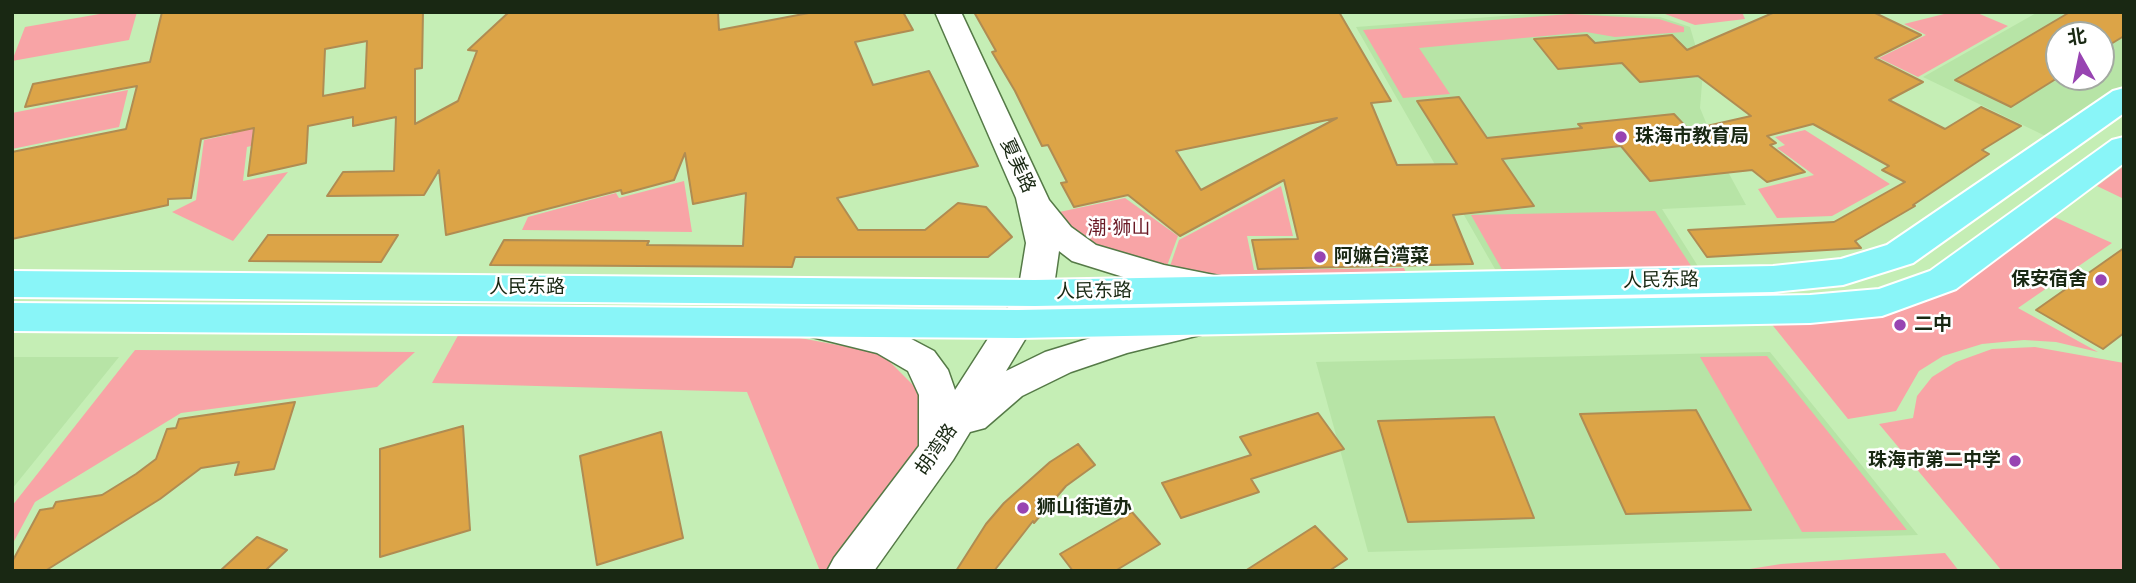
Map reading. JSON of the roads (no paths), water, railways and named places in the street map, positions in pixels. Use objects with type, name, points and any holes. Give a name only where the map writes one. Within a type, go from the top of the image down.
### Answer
[{"type":"main road","name":"人民东路","points":[[12,317],[764,321],[1027,309],[1222,305],[1773,279],[1843,272],[1900,254],[2124,98]]},
{"type":"main road","name":"人民东路","points":[[1222,305],[1810,309],[1882,302],[1943,280],[2124,147]]},
{"type":"main road","name":"人民东路","points":[[12,284],[1027,309]]},
{"type":"street","name":"夏美路","points":[[948,12],[1032,198],[1043,243],[1027,309]]},
{"type":"street","points":[[1032,198],[1059,235],[1084,253],[1162,277],[1222,305]]},
{"type":"street","points":[[939,449],[989,401],[1032,374],[1058,362],[1222,305]]},
{"type":"street","name":"胡湾路","points":[[849,571],[939,449],[1027,309]]},
{"type":"street","points":[[764,321],[820,327],[887,342],[921,361],[929,370],[938,394],[939,449]]},
{"type":"place","name":"珠海市教育局","points":[[1621,137]]},
{"type":"place","name":"阿嫲台湾菜","points":[[1320,257]]},
{"type":"place","name":"保安宿舍","points":[[2101,280]]},
{"type":"place","name":"二中","points":[[1900,325]]},
{"type":"place","name":"珠海市第二中学","points":[[2015,461]]},
{"type":"place","name":"狮山街道办","points":[[1023,508]]},
{"type":"park label","name":"潮·狮山","points":[[1119,229]]}]
